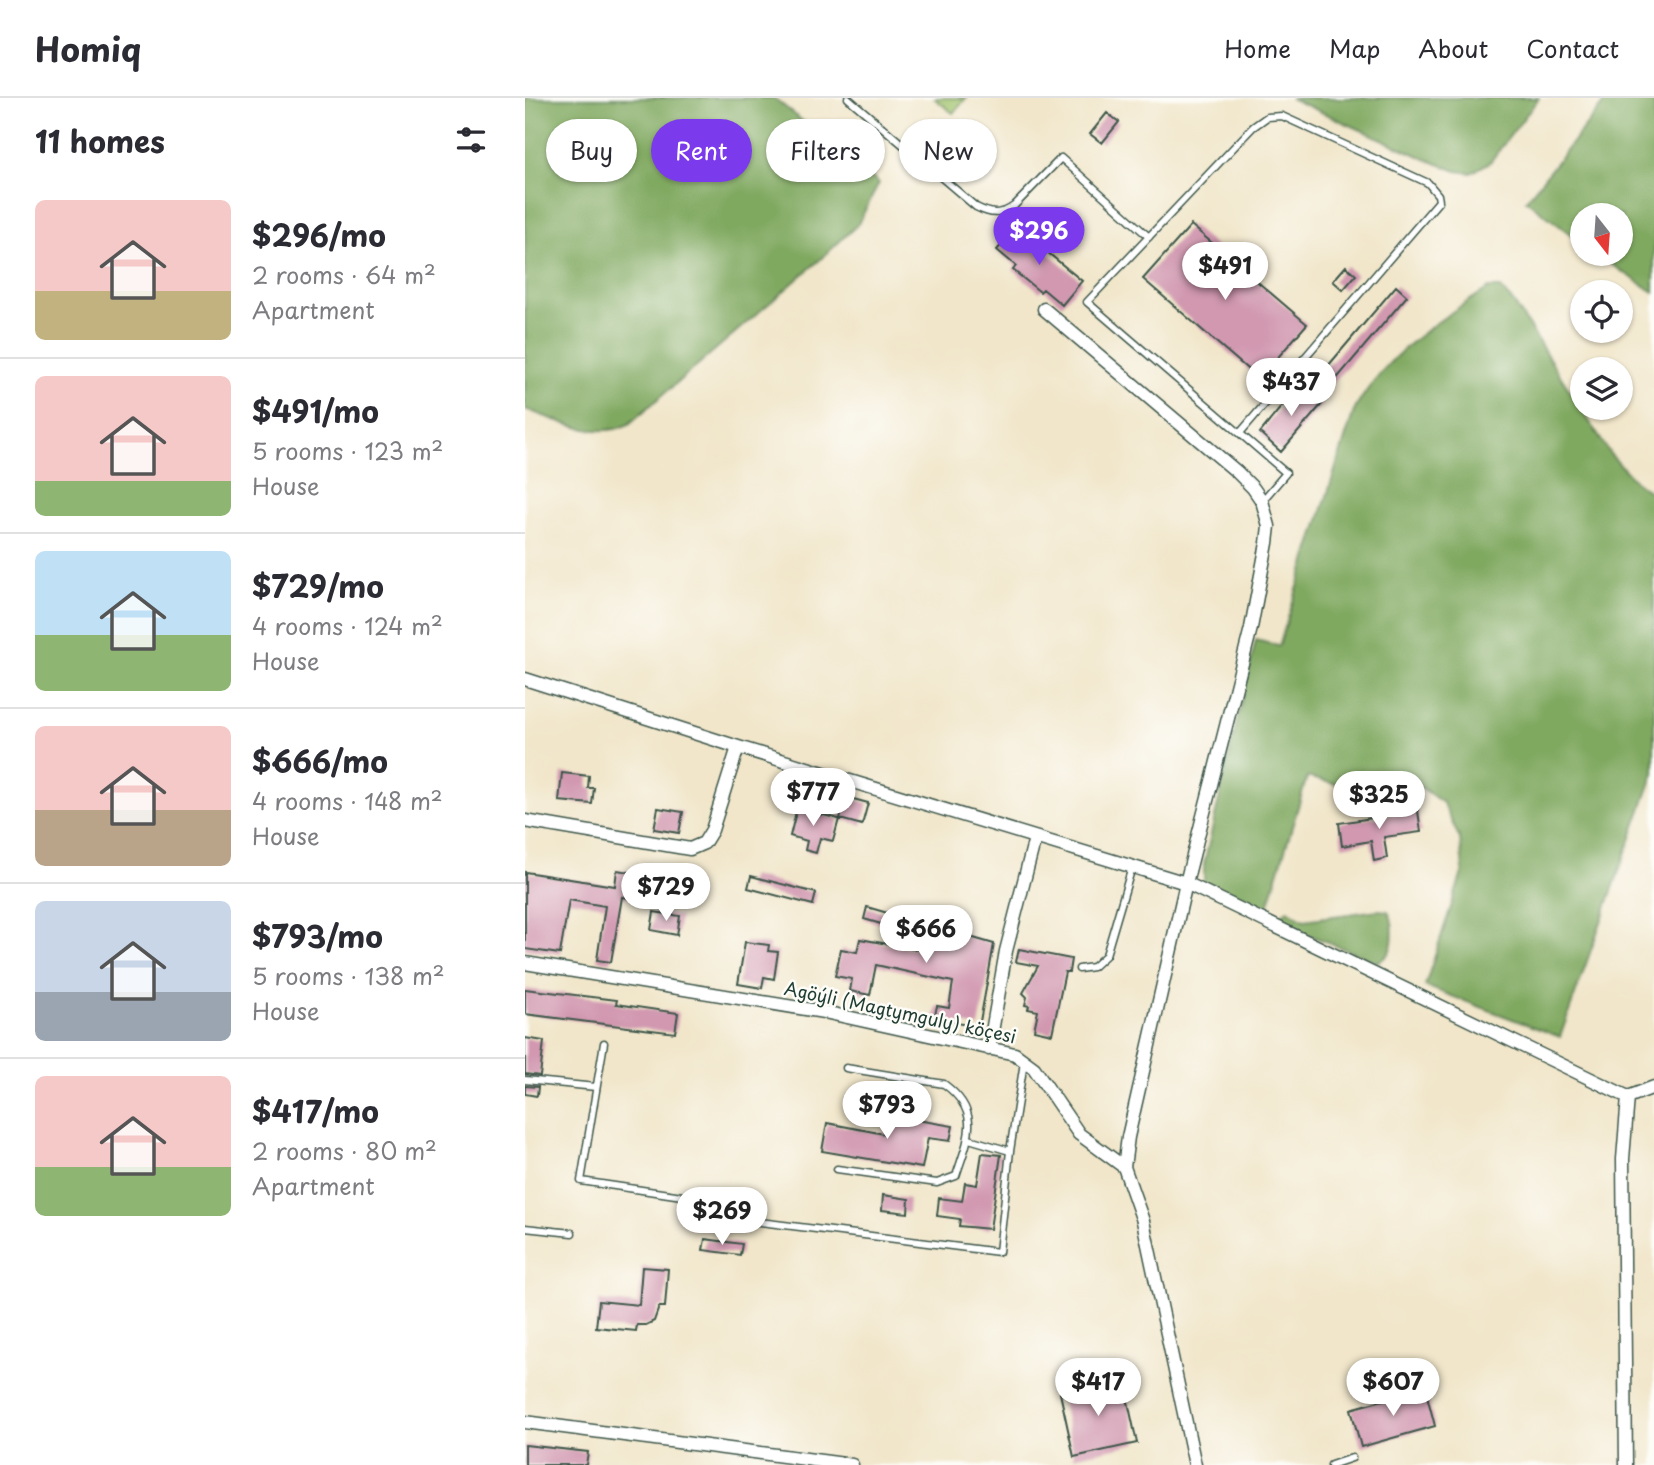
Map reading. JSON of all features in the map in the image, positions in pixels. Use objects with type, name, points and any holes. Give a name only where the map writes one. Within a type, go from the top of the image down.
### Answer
[{"type":"street","points":[[1044,309],[1237,472],[1262,501],[1269,526],[1253,616],[1186,883],[1128,1137],[1124,1167],[1143,1221],[1195,1465]]},
{"type":"street","points":[[525,679],[738,747],[1186,883],[1628,1097],[1654,1087]]},
{"type":"street","points":[[525,821],[690,849],[704,843],[712,830],[738,747]]},
{"type":"street","points":[[989,1049],[1006,951],[1035,838]]},
{"type":"street","name":"Agöýli (Magtymguly) köçesi","points":[[525,963],[824,1012],[1015,1054],[1034,1068],[1079,1133],[1124,1167]]},
{"type":"street","points":[[1626,1465],[1623,1160],[1628,1097]]},
{"type":"street","points":[[525,1422],[852,1465]]},
{"type":"lane","points":[[848,98],[976,207],[986,212],[1006,212],[1061,158],[1149,237]]},
{"type":"lane","points":[[1240,433],[1436,207],[1438,195],[1428,183],[1282,116],[1267,117],[1253,127],[1087,302],[1240,433],[1286,472],[1262,501]]},
{"type":"lane","points":[[1079,969],[1093,967],[1106,955],[1132,867]]},
{"type":"lane","points":[[604,1043],[581,1181],[689,1196],[703,1202],[713,1216],[999,1252],[1010,1150],[1025,1060]]},
{"type":"lane","points":[[837,1169],[937,1183],[946,1181],[956,1176],[969,1139],[969,1116],[956,1093],[944,1084],[846,1068]]},
{"type":"lane","points":[[525,1080],[596,1087]]},
{"type":"lane","points":[[969,1139],[1010,1150]]},
{"type":"lane","points":[[525,1228],[572,1233]]},
{"type":"lane","points":[[1331,1465],[1352,1458]]},
{"type":"green space","points":[[525,98],[774,98],[800,119],[766,119],[766,182],[879,183],[858,224],[629,424],[616,429],[590,430],[525,409]]},
{"type":"green space","points":[[934,98],[966,98],[953,113]]},
{"type":"green space","points":[[1290,98],[1539,98],[1490,162],[1471,173],[1457,171],[1428,160]]},
{"type":"green space","points":[[1608,98],[1654,98],[1654,292],[1614,266],[1633,266],[1633,203],[1570,203],[1570,234],[1526,200]]},
{"type":"green space","points":[[1489,288],[1500,288],[1514,303],[1570,391],[1570,420],[1588,420],[1610,454],[1635,481],[1654,495],[1654,773],[1560,1037],[1425,986],[1463,870],[1460,839],[1443,803],[1422,788],[1391,783],[1355,789],[1307,777],[1266,913],[1204,884],[1204,864],[1256,640],[1279,646],[1354,411],[1396,356],[1450,313]]},
{"type":"green space","points":[[1288,910],[1304,920],[1388,911],[1393,933],[1390,951],[1377,962],[1292,928],[1283,919],[1283,913]]},
{"type":"building","points":[[1107,113],[1119,122],[1102,143],[1090,134]]},
{"type":"building","points":[[1191,225],[1307,324],[1259,379],[1143,279]]},
{"type":"building","points":[[1017,227],[1082,281],[1062,305],[1043,289],[1040,292],[1013,270],[1016,266],[997,250]]},
{"type":"building","points":[[1346,266],[1356,275],[1343,290],[1333,281]]},
{"type":"building","points":[[1396,286],[1407,296],[1333,383],[1322,373]]},
{"type":"building","points":[[1299,385],[1322,404],[1281,452],[1260,433]]},
{"type":"building","points":[[562,773],[589,776],[588,788],[594,788],[592,804],[559,801]]},
{"type":"building","points":[[846,797],[868,803],[862,825],[840,819]]},
{"type":"building","points":[[658,808],[683,812],[679,833],[654,829]]},
{"type":"building","points":[[797,808],[839,819],[833,841],[820,838],[816,853],[805,850],[807,841],[790,836]]},
{"type":"building","points":[[1418,811],[1421,832],[1384,837],[1387,858],[1374,861],[1371,841],[1342,846],[1339,823]]},
{"type":"building","points":[[617,870],[660,877],[656,902],[622,897],[611,962],[597,960],[605,906],[569,900],[560,954],[525,949],[525,872],[615,886]]},
{"type":"building","points":[[751,876],[816,893],[813,905],[748,888]]},
{"type":"building","points":[[867,907],[994,944],[979,1027],[934,1019],[937,1006],[949,1008],[953,982],[876,965],[870,995],[850,991],[852,979],[835,976],[841,949],[857,952],[860,939],[926,951],[929,938],[864,919]]},
{"type":"building","points":[[654,912],[680,916],[677,935],[651,930]]},
{"type":"building","points":[[745,942],[769,945],[768,951],[778,952],[774,979],[764,977],[762,988],[738,984]]},
{"type":"building","points":[[1019,949],[1071,959],[1069,972],[1065,972],[1052,1034],[1034,1030],[1038,1011],[1028,1009],[1029,1006],[1025,1005],[1027,997],[1023,993],[1038,966],[1016,962]]},
{"type":"building","points":[[525,989],[617,1000],[616,1004],[678,1013],[675,1033],[525,1014]]},
{"type":"building","points":[[525,1038],[544,1041],[540,1076],[525,1074]]},
{"type":"building","points":[[525,1086],[538,1087],[537,1096],[525,1094]]},
{"type":"building","points":[[887,1115],[953,1126],[950,1141],[928,1138],[922,1168],[822,1151],[827,1123],[884,1134]]},
{"type":"building","points":[[982,1153],[1001,1155],[990,1229],[959,1226],[960,1219],[937,1216],[939,1198],[962,1201],[965,1183],[977,1185]]},
{"type":"building","points":[[883,1195],[909,1199],[908,1213],[882,1210]]},
{"type":"building","points":[[705,1239],[742,1244],[740,1255],[703,1250]]},
{"type":"building","points":[[642,1267],[668,1269],[665,1307],[659,1307],[654,1321],[637,1325],[636,1331],[596,1327],[599,1301],[639,1305]]},
{"type":"building","points":[[1123,1379],[1137,1443],[1074,1457],[1060,1393]]},
{"type":"building","points":[[1425,1388],[1435,1426],[1361,1447],[1351,1409]]},
{"type":"building","points":[[525,1445],[588,1452],[586,1465],[525,1465]]}]
